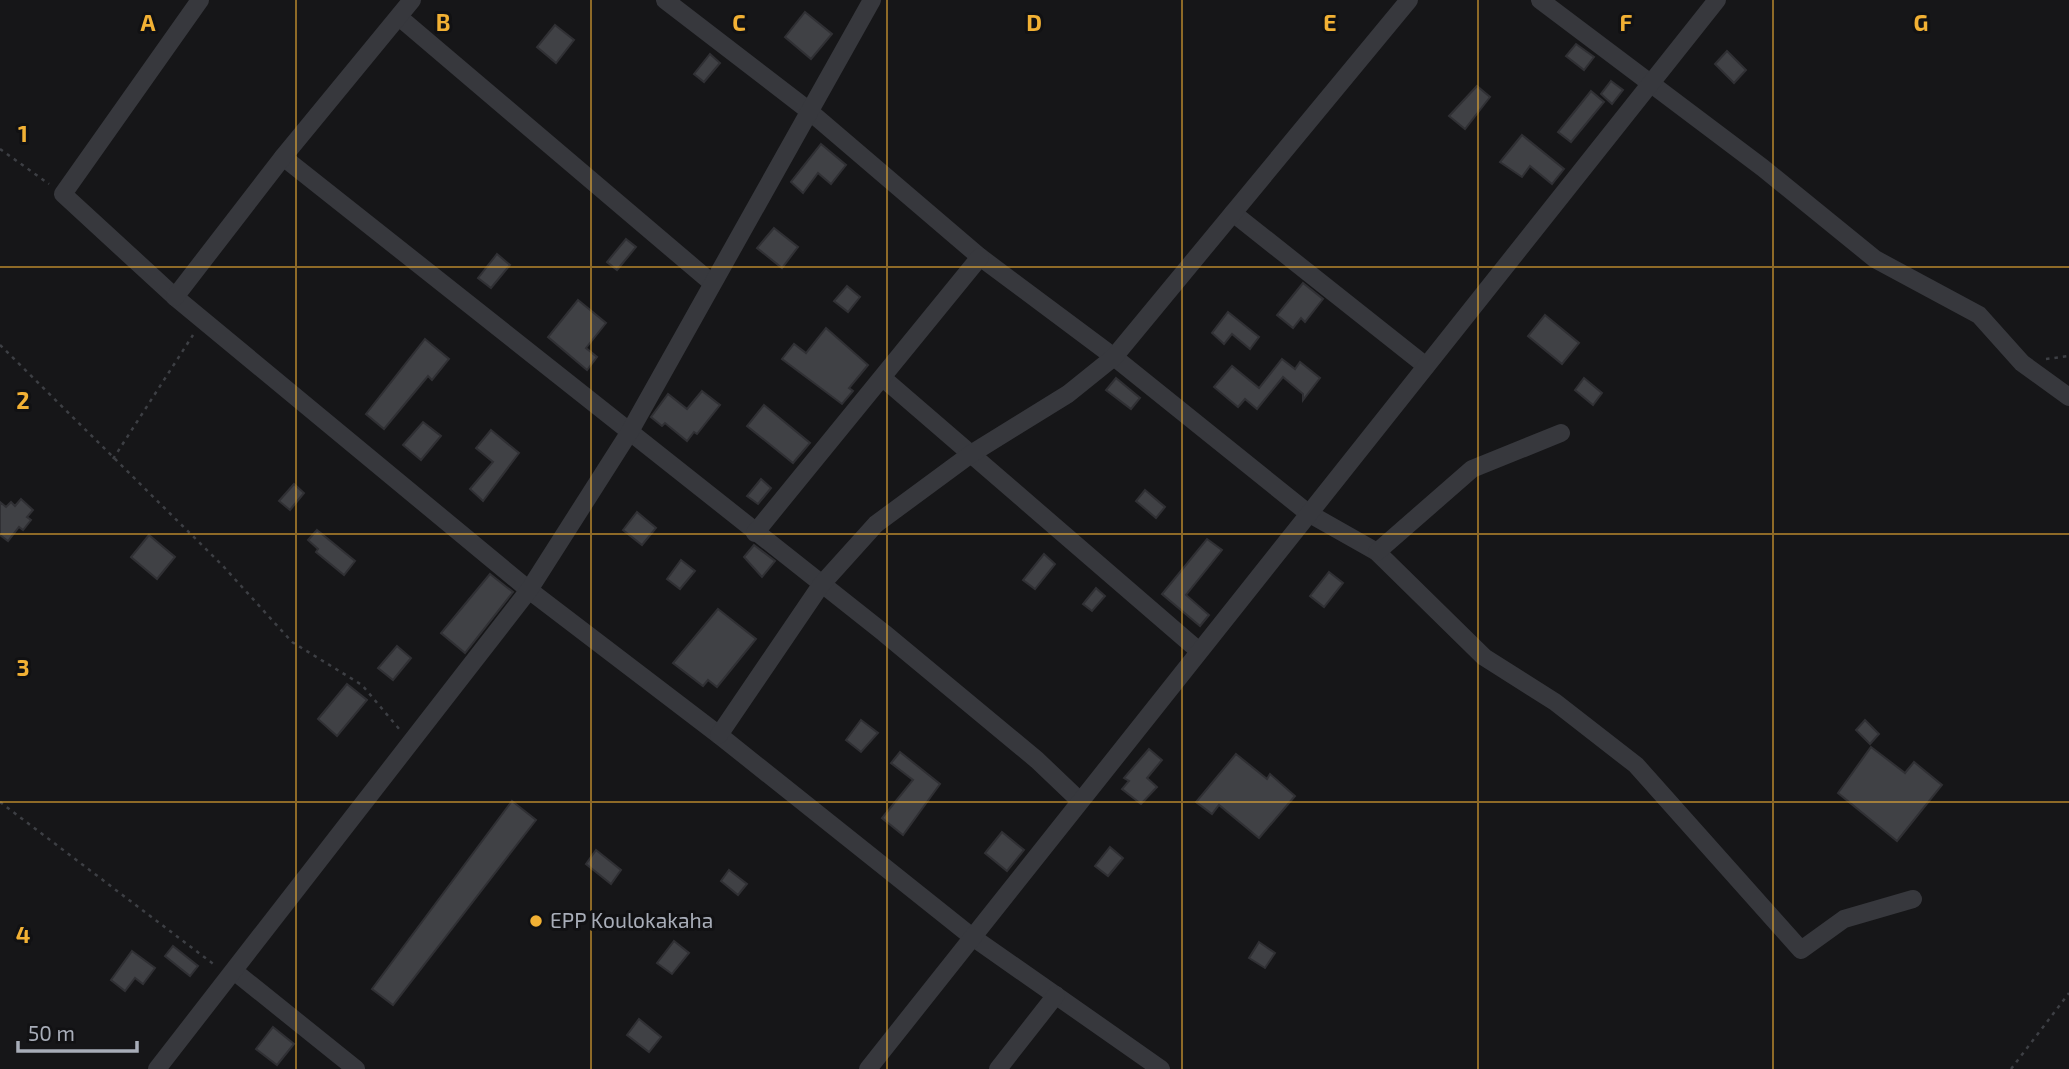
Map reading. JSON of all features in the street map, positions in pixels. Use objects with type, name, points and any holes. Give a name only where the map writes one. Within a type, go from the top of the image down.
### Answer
[{"type":"street","points":[[200,0],[62,194],[175,297],[529,590],[719,735],[971,936],[1161,1069]]},
{"type":"street","points":[[175,297],[283,157],[412,0]]},
{"type":"street","points":[[665,0],[808,110],[980,257],[1114,357],[1308,513],[1377,552],[1484,657],[1555,702],[1636,765],[1801,950],[1844,919],[1913,899]]},
{"type":"street","points":[[157,1069],[529,590],[629,433],[872,0]]},
{"type":"street","points":[[719,735],[821,585],[876,524],[971,454],[1068,394],[1114,357],[1409,0]]},
{"type":"street","points":[[1540,0],[1763,168],[1875,259],[1979,315],[2022,363],[2069,397]]},
{"type":"street","points":[[868,1069],[1717,0]]},
{"type":"street","points":[[398,17],[712,283]]},
{"type":"street","points":[[283,157],[821,585],[1037,760],[1080,801]]},
{"type":"street","points":[[1233,213],[1426,366]]},
{"type":"street","points":[[755,533],[884,379],[980,257]]},
{"type":"street","points":[[884,379],[1199,651]]},
{"type":"street","points":[[1377,552],[1472,469],[1561,433]]},
{"type":"street","points":[[232,974],[356,1069]]},
{"type":"street","points":[[998,1069],[1056,995]]},
{"type":"path","points":[[0,149],[62,194]]},
{"type":"path","points":[[113,459],[203,320]]},
{"type":"path","points":[[0,345],[223,566],[292,642],[362,685],[411,743]]},
{"type":"path","points":[[0,802],[232,974]]},
{"type":"path","points":[[2011,1069],[2069,993]]},
{"type":"building","points":[[805,12],[832,34],[811,59],[785,37]]},
{"type":"building","points":[[555,25],[574,40],[556,63],[537,47]]},
{"type":"building","points":[[1576,44],[1594,57],[1584,70],[1566,56]]},
{"type":"building","points":[[1727,51],[1746,70],[1734,83],[1715,64]]},
{"type":"building","points":[[710,54],[720,63],[704,82],[694,74]]},
{"type":"building","points":[[1611,81],[1623,90],[1612,104],[1601,94]]},
{"type":"building","points":[[1477,86],[1490,97],[1465,129],[1449,116]]},
{"type":"building","points":[[1591,91],[1604,102],[1571,142],[1558,132]]},
{"type":"building","points":[[1522,135],[1564,169],[1552,184],[1530,166],[1522,177],[1500,162]]},
{"type":"building","points":[[821,144],[846,165],[831,184],[818,173],[803,193],[791,182]]},
{"type":"building","points":[[774,228],[798,247],[782,268],[757,248]]},
{"type":"building","points":[[626,239],[636,247],[617,270],[607,262]]},
{"type":"building","points":[[497,254],[510,265],[491,288],[478,278]]},
{"type":"building","points":[[1303,283],[1323,299],[1305,322],[1301,318],[1293,328],[1277,315]]},
{"type":"building","points":[[847,286],[860,297],[848,312],[834,301]]},
{"type":"building","points":[[578,300],[606,323],[586,348],[597,357],[587,370],[548,337]]},
{"type":"building","points":[[1228,312],[1259,337],[1250,349],[1232,334],[1224,344],[1212,333]]},
{"type":"building","points":[[1545,315],[1579,343],[1562,364],[1528,336]]},
{"type":"building","points":[[826,328],[868,365],[849,388],[853,391],[842,404],[782,359],[794,344],[806,353]]},
{"type":"building","points":[[425,339],[449,359],[432,380],[428,376],[384,429],[366,414]]},
{"type":"building","points":[[1282,359],[1295,369],[1300,362],[1320,378],[1303,400],[1303,394],[1283,377],[1257,409],[1245,399],[1238,407],[1214,387],[1232,366],[1259,388]]},
{"type":"building","points":[[1116,378],[1140,398],[1131,409],[1106,390]]},
{"type":"building","points":[[1584,378],[1602,393],[1593,405],[1575,390]]},
{"type":"building","points":[[702,391],[720,405],[697,434],[694,432],[687,441],[665,423],[662,426],[651,417],[668,394],[687,409]]},
{"type":"building","points":[[764,405],[810,443],[793,463],[747,426]]},
{"type":"building","points":[[423,422],[441,436],[421,460],[403,445]]},
{"type":"building","points":[[491,430],[519,453],[483,501],[470,489],[493,462],[476,448]]},
{"type":"building","points":[[761,479],[771,488],[758,504],[747,496]]},
{"type":"building","points":[[294,484],[304,493],[290,510],[279,501]]},
{"type":"building","points":[[1145,490],[1165,507],[1156,518],[1136,501]]},
{"type":"building","points":[[21,499],[33,510],[27,517],[31,520],[23,530],[19,527],[8,541],[0,535],[0,502],[6,507],[11,502],[15,506]]},
{"type":"building","points":[[637,512],[656,528],[642,545],[623,530]]},
{"type":"building","points":[[317,530],[355,561],[344,575],[316,552],[318,549],[308,540]]},
{"type":"building","points":[[149,535],[175,557],[157,579],[131,557]]},
{"type":"building","points":[[1207,539],[1222,550],[1186,595],[1209,615],[1200,626],[1162,594]]},
{"type":"building","points":[[754,545],[775,561],[762,577],[744,557]]},
{"type":"building","points":[[1044,554],[1055,564],[1035,589],[1023,580]]},
{"type":"building","points":[[681,560],[695,571],[680,589],[667,579]]},
{"type":"building","points":[[1329,572],[1343,583],[1324,607],[1310,596]]},
{"type":"building","points":[[490,574],[513,592],[465,653],[441,633]]},
{"type":"building","points":[[1096,588],[1105,596],[1092,611],[1083,604]]},
{"type":"building","points":[[718,609],[756,639],[717,687],[708,680],[703,686],[673,663]]},
{"type":"building","points":[[397,646],[411,658],[393,680],[378,668]]},
{"type":"building","points":[[347,684],[367,700],[337,736],[318,719]]},
{"type":"building","points":[[861,720],[878,733],[861,752],[846,740]]},
{"type":"building","points":[[1865,720],[1879,734],[1870,744],[1856,730]]},
{"type":"building","points":[[1871,747],[1905,773],[1914,762],[1942,785],[1897,841],[1838,793]]},
{"type":"building","points":[[1149,749],[1162,760],[1147,778],[1157,787],[1141,804],[1122,789],[1129,781],[1124,778]]},
{"type":"building","points":[[900,752],[940,784],[903,835],[882,818],[913,780],[891,763]]},
{"type":"building","points":[[1236,754],[1267,779],[1270,774],[1295,796],[1259,838],[1219,805],[1212,814],[1196,802]]},
{"type":"building","points":[[512,801],[536,820],[393,1005],[372,989]]},
{"type":"building","points":[[1002,832],[1024,850],[1007,871],[985,853]]},
{"type":"building","points":[[1110,847],[1123,858],[1108,876],[1095,866]]},
{"type":"building","points":[[596,850],[621,870],[611,884],[586,864]]},
{"type":"building","points":[[729,870],[747,884],[738,895],[721,881]]},
{"type":"building","points":[[674,941],[689,953],[672,974],[657,963]]},
{"type":"building","points":[[1259,942],[1275,953],[1265,968],[1249,958]]},
{"type":"building","points":[[173,946],[198,966],[190,976],[165,956]]},
{"type":"building","points":[[132,951],[155,968],[143,984],[135,978],[125,991],[111,980]]},
{"type":"building","points":[[639,1019],[661,1037],[649,1052],[627,1035]]},
{"type":"building","points":[[273,1027],[294,1044],[277,1065],[256,1049]]},
{"type":"place","name":"EPP Koulokakaha","points":[[536,921]]}]
